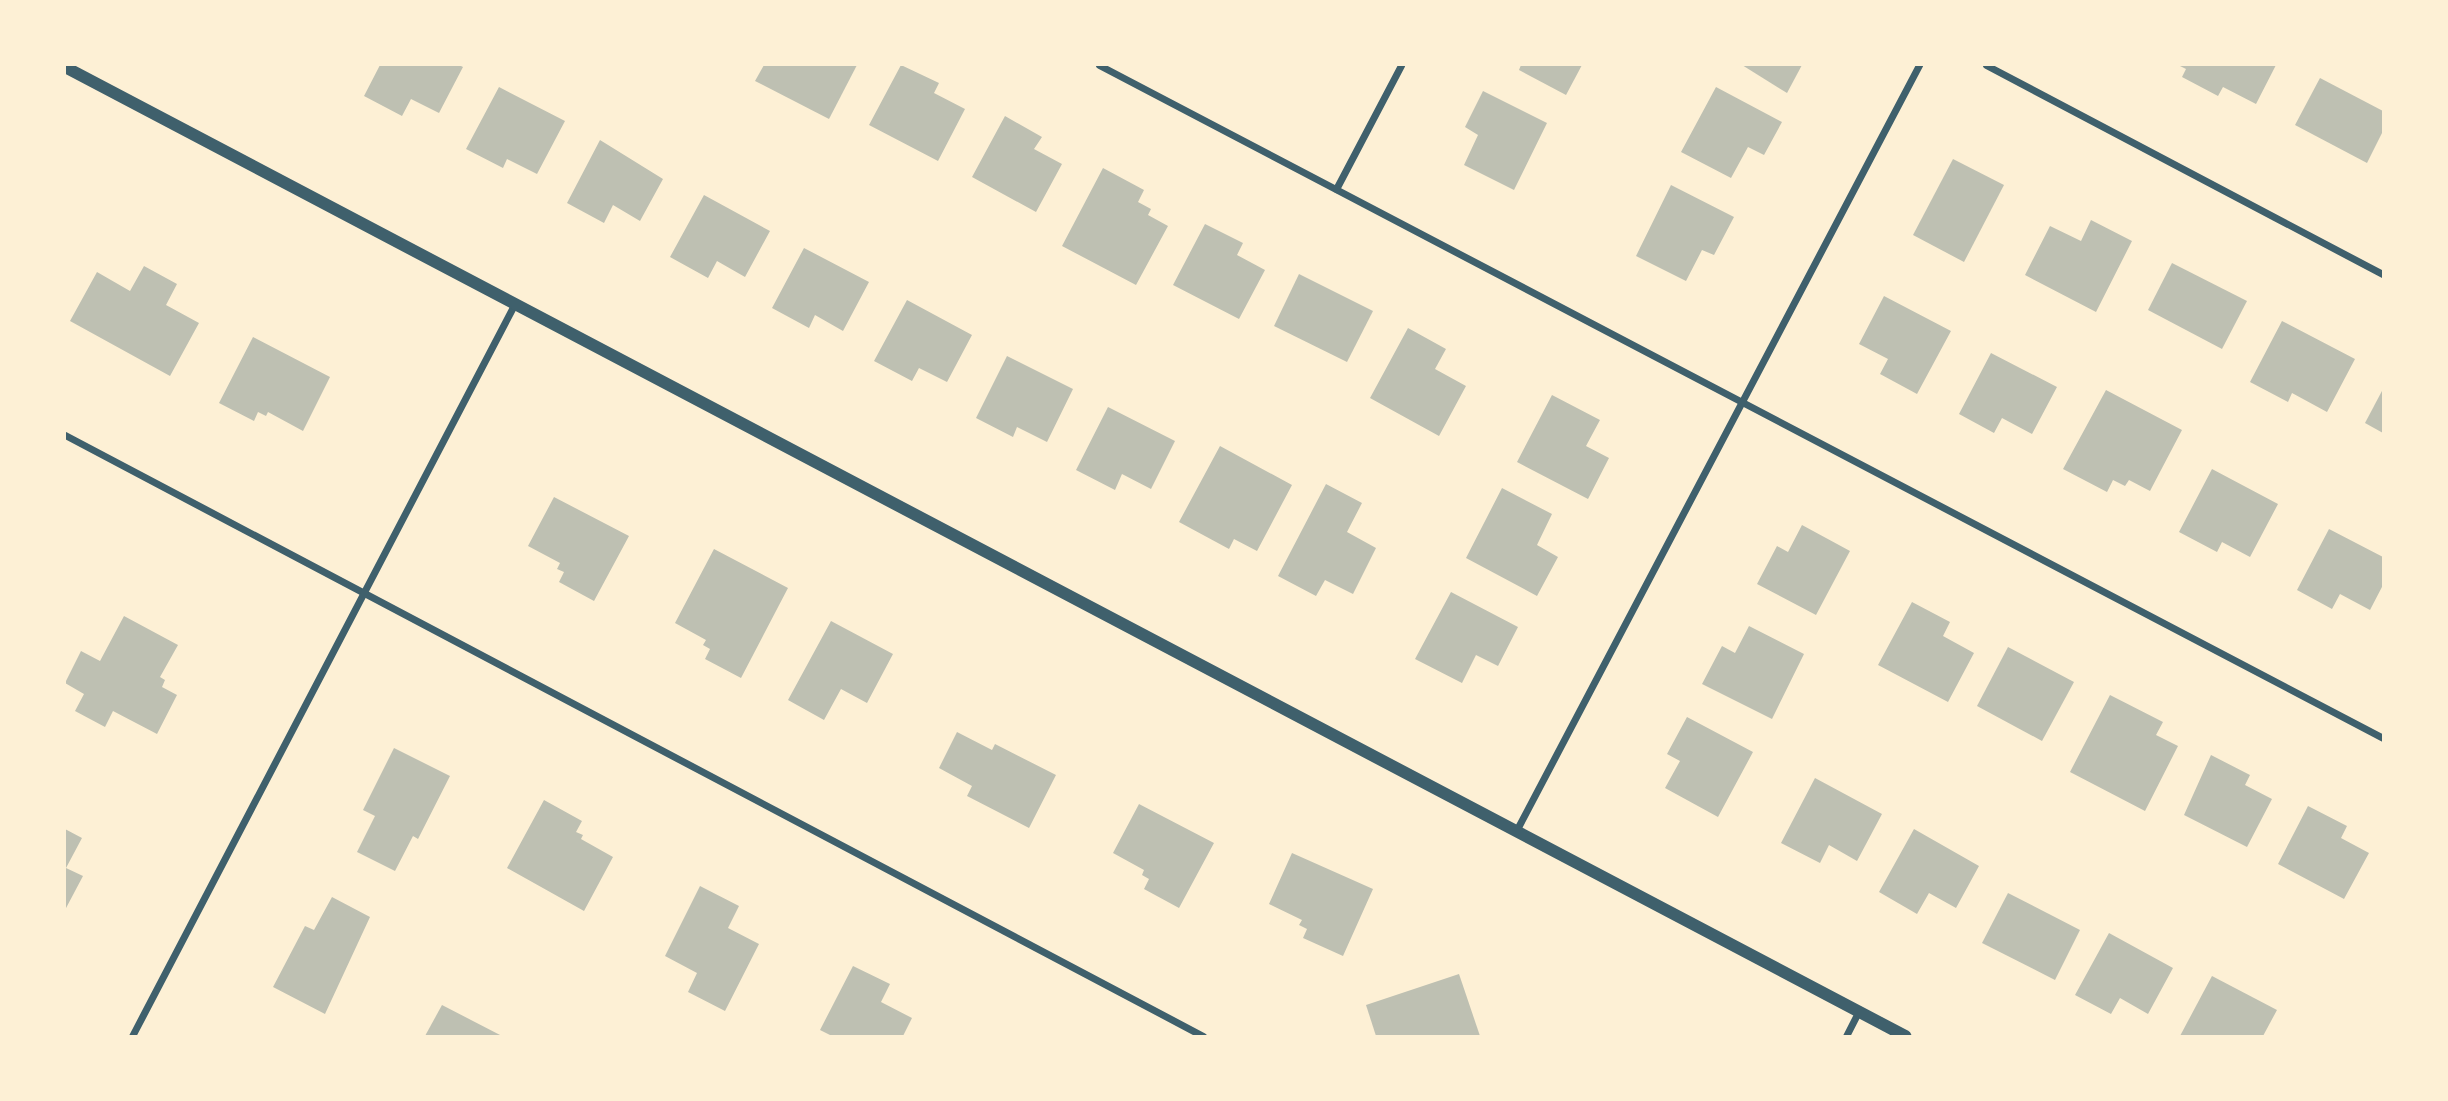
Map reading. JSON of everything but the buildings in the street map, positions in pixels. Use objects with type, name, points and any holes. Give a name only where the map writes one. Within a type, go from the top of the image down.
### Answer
[{"type":"street","points":[[1099,65],[2383,738]]},
{"type":"street","points":[[1336,189],[1401,65]]},
{"type":"street","points":[[1516,831],[1919,65]]},
{"type":"street","points":[[1986,65],[2383,274]]},
{"type":"street","points":[[65,66],[1905,1036]]},
{"type":"street","points":[[132,1036],[516,302]]},
{"type":"street","points":[[65,435],[1203,1036]]},
{"type":"street","points":[[1846,1036],[1858,1012]]}]
